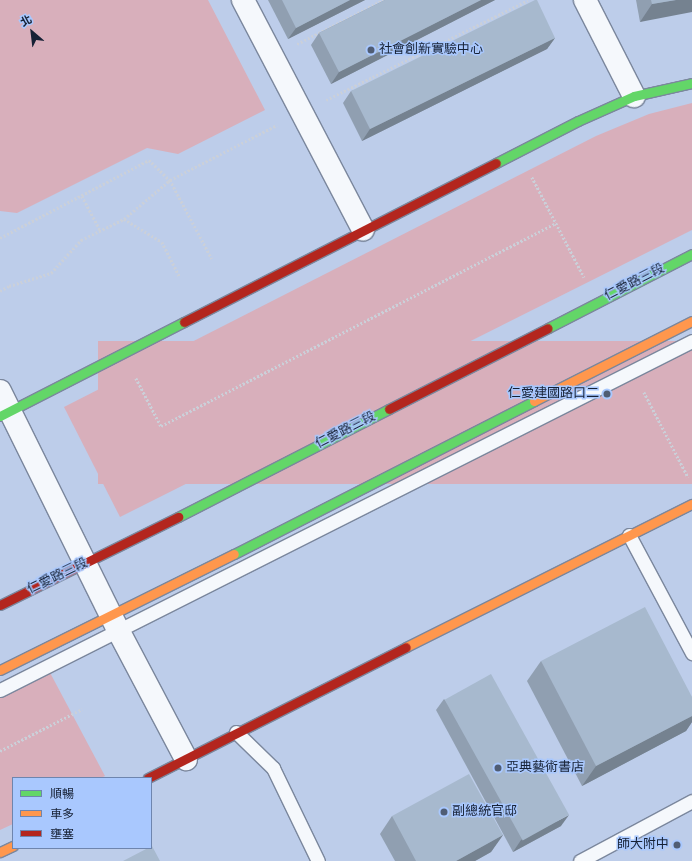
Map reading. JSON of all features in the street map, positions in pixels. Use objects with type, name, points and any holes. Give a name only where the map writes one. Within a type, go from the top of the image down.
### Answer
[{"type":"main road","points":[[5,413],[578,121],[634,96],[692,83]]},
{"type":"main road","name":"仁愛路三段","points":[[0,605],[86,564],[692,254]]},
{"type":"main road","points":[[0,670],[115,623],[692,321]]},
{"type":"main road","points":[[150,777],[236,732],[692,504]]},
{"type":"main road","points":[[0,852],[12,846]]},
{"type":"street","points":[[243,0],[300,113],[363,230]]},
{"type":"street","points":[[585,0],[634,96]]},
{"type":"street","points":[[0,391],[5,413],[86,564],[186,759]]},
{"type":"lane","points":[[0,690],[115,623],[692,341]]},
{"type":"lane","points":[[629,535],[692,654]]},
{"type":"lane","points":[[236,732],[273,768],[318,861]]},
{"type":"lane","points":[[580,861],[692,801]]},
{"type":"path","points":[[272,57],[383,0]]},
{"type":"path","points":[[0,291],[9,286],[51,273],[81,240],[124,219],[170,180],[300,113],[528,0]]},
{"type":"path","points":[[0,238],[149,160],[170,180],[212,259]]},
{"type":"path","points":[[531,176],[584,277]]},
{"type":"path","points":[[82,196],[100,230]]},
{"type":"path","points":[[124,219],[162,242],[179,276]]},
{"type":"path","points":[[123,352],[161,426],[556,223]]},
{"type":"path","points":[[642,389],[688,477]]},
{"type":"path","points":[[0,751],[82,710]]},
{"type":"shaded area","points":[[0,0],[208,0],[265,110],[178,154],[147,148],[17,213],[0,211]]},
{"type":"shaded area","points":[[692,103],[692,230],[120,517],[64,407],[596,136],[649,114]]},
{"type":"shaded area","points":[[98,341],[692,341],[692,484],[98,484]]},
{"type":"shaded area","points":[[47,667],[105,776],[12,777],[12,824],[0,830],[0,690]]},
{"type":"building","points":[[282,0],[350,0],[296,28]]},
{"type":"building","points":[[385,0],[481,0],[339,72],[319,33]]},
{"type":"building","points":[[537,0],[555,38],[370,129],[351,91]]},
{"type":"building","points":[[651,0],[676,0],[652,4]]},
{"type":"building","points":[[645,607],[692,697],[692,716],[596,766],[541,661]]},
{"type":"building","name":"亞典藝術書店","points":[[491,674],[569,815],[523,841],[445,700]]},
{"type":"building","name":"副總統官邸","points":[[469,774],[503,835],[456,861],[416,861],[392,816]]},
{"type":"building","points":[[152,846],[160,861],[123,861],[146,849],[152,849]]},
{"type":"traffic: fast","points":[[496,163],[578,121],[634,96],[692,83]]},
{"type":"traffic: fast","points":[[548,328],[692,254]]},
{"type":"traffic: fast","points":[[0,416],[184,322]]},
{"type":"traffic: fast","points":[[234,554],[534,401]]},
{"type":"traffic: fast","points":[[178,517],[389,409]]},
{"type":"traffic: slow","points":[[534,401],[692,321]]},
{"type":"traffic: slow","points":[[406,647],[692,504]]},
{"type":"traffic: slow","points":[[0,670],[234,554]]},
{"type":"traffic: slow","points":[[0,852],[12,846]]},
{"type":"traffic: jam","points":[[184,322],[496,163]]},
{"type":"traffic: jam","points":[[389,409],[548,328]]},
{"type":"traffic: jam","points":[[0,605],[178,517]]},
{"type":"traffic: jam","points":[[150,777],[406,647]]},
{"type":"place","name":"社會創新實驗中心","points":[[371,50]]},
{"type":"place","name":"仁愛建國路口二","points":[[607,394]]},
{"type":"place","name":"亞典藝術書店","points":[[498,768]]},
{"type":"place","name":"副總統官邸","points":[[444,812]]},
{"type":"place","name":"師大附中","points":[[677,845]]}]
